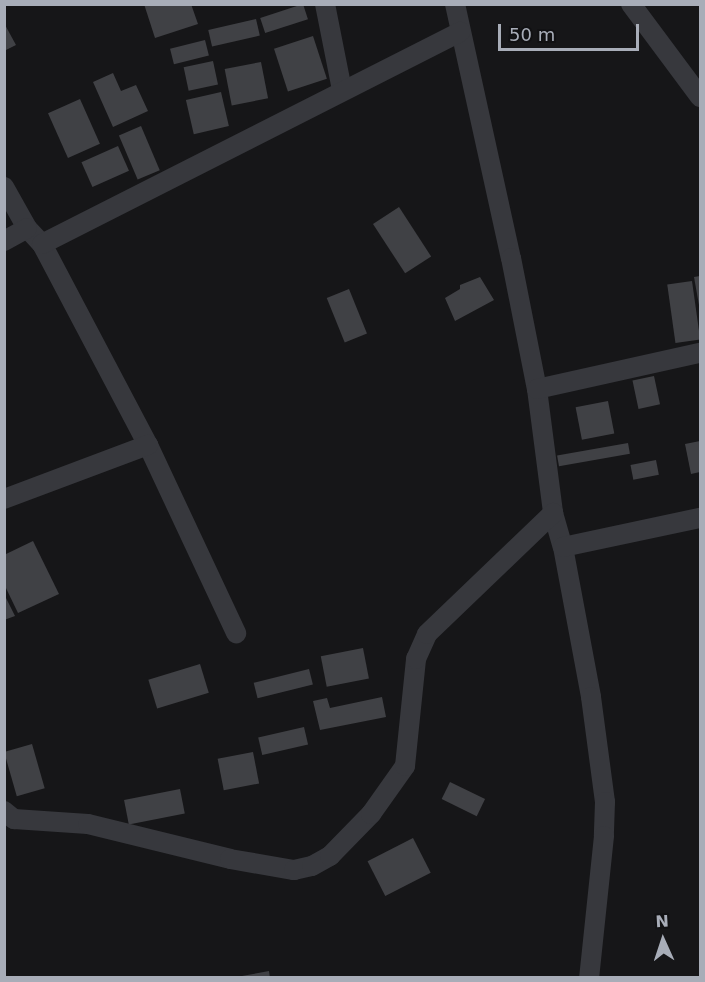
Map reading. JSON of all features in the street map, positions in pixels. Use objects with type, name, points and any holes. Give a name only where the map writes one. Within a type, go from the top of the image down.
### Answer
[{"type":"street","points":[[326,4],[342,90]]},
{"type":"street","points":[[455,4],[511,258],[537,389],[553,513],[563,547],[591,697],[605,802],[604,836],[589,978]]},
{"type":"street","points":[[631,4],[700,98]]},
{"type":"street","points":[[42,244],[460,32]]},
{"type":"street","points":[[4,187],[27,228],[42,244],[148,445],[236,633]]},
{"type":"street","points":[[4,241],[27,228]]},
{"type":"street","points":[[537,389],[700,353]]},
{"type":"street","points":[[4,499],[148,445]]},
{"type":"street","points":[[8,820],[88,824],[230,859],[294,870],[312,866],[330,856],[371,814],[405,766],[416,658],[427,634],[553,513]]},
{"type":"street","points":[[563,547],[700,518]]},
{"type":"building","points":[[144,4],[191,4],[198,24],[155,38]]},
{"type":"building","points":[[303,4],[308,19],[265,33],[260,18]]},
{"type":"building","points":[[256,19],[260,36],[212,47],[208,30]]},
{"type":"building","points":[[4,23],[16,45],[4,51]]},
{"type":"building","points":[[313,36],[327,79],[288,91],[274,49]]},
{"type":"building","points":[[205,40],[209,56],[174,64],[170,49]]},
{"type":"building","points":[[213,61],[218,84],[189,91],[184,67]]},
{"type":"building","points":[[261,62],[268,98],[232,105],[225,69]]},
{"type":"building","points":[[113,73],[121,91],[136,85],[148,111],[113,127],[93,82]]},
{"type":"building","points":[[221,92],[229,126],[194,134],[186,100]]},
{"type":"building","points":[[80,99],[100,144],[68,158],[48,113]]},
{"type":"building","points":[[141,126],[160,170],[138,180],[119,135]]},
{"type":"building","points":[[118,146],[129,171],[92,187],[81,162]]},
{"type":"building","points":[[399,207],[431,256],[405,273],[373,224]]},
{"type":"building","points":[[700,276],[700,305],[699,305],[694,277]]},
{"type":"building","points":[[480,277],[494,300],[455,321],[445,298],[460,289],[460,285]]},
{"type":"building","points":[[692,281],[700,339],[675,343],[667,284]]},
{"type":"building","points":[[349,289],[367,334],[345,342],[327,298]]},
{"type":"building","points":[[654,376],[660,404],[639,409],[632,381]]},
{"type":"building","points":[[608,401],[614,433],[582,440],[576,407]]},
{"type":"building","points":[[700,441],[700,472],[691,474],[685,444]]},
{"type":"building","points":[[628,443],[630,454],[559,466],[557,456]]},
{"type":"building","points":[[656,460],[659,475],[633,480],[630,465]]},
{"type":"building","points":[[33,541],[59,594],[18,613],[4,584],[4,555]]},
{"type":"building","points":[[4,594],[15,616],[4,620]]},
{"type":"building","points":[[363,648],[369,678],[327,687],[321,656]]},
{"type":"building","points":[[200,664],[209,693],[157,708],[148,680]]},
{"type":"building","points":[[309,669],[313,685],[258,698],[254,683]]},
{"type":"building","points":[[382,697],[386,717],[320,730],[313,701],[327,698],[330,708]]},
{"type":"building","points":[[304,727],[308,745],[262,755],[258,738]]},
{"type":"building","points":[[32,744],[45,788],[17,796],[4,752]]},
{"type":"building","points":[[253,752],[259,783],[224,790],[218,759]]},
{"type":"building","points":[[450,782],[485,799],[477,816],[442,799]]},
{"type":"building","points":[[180,789],[185,814],[129,824],[124,800]]},
{"type":"building","points":[[413,838],[431,873],[385,896],[368,861]]},
{"type":"building","points":[[269,971],[270,978],[243,978],[242,976]]}]
